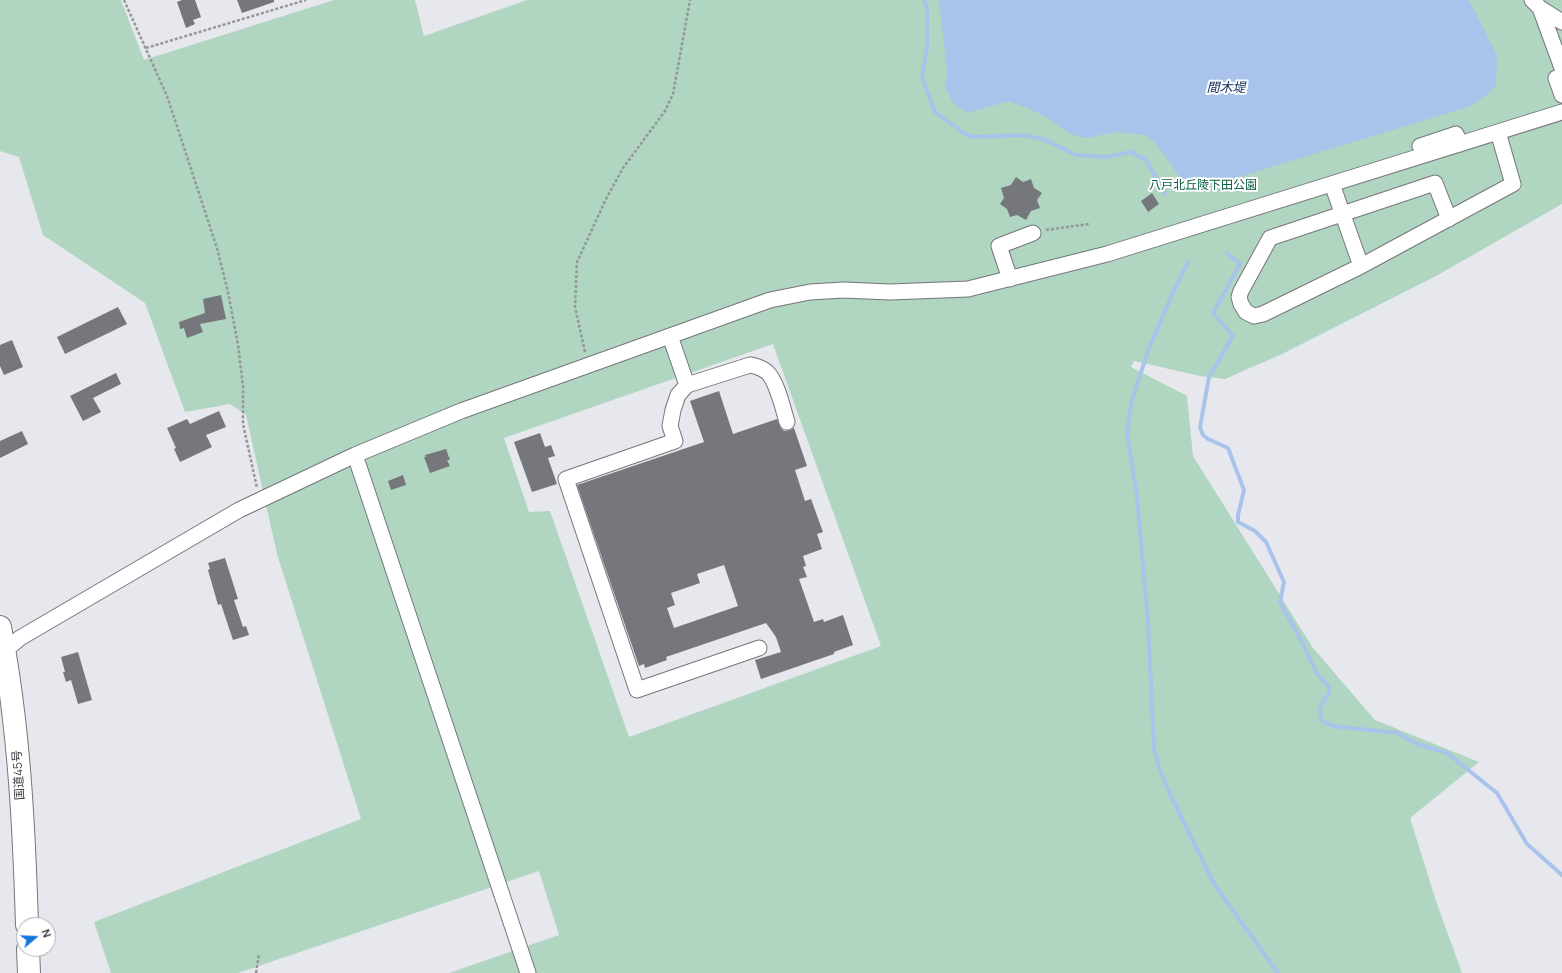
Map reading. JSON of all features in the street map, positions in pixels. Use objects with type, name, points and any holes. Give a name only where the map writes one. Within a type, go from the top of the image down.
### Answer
[{"type":"highway","name":"国道45号","points":[[0,627],[2,653],[16,734],[26,878],[27,917]]},
{"type":"highway","points":[[28,957],[29,973]]},
{"type":"street","points":[[1536,4],[1562,22]]},
{"type":"street","points":[[1536,4],[1562,68]]},
{"type":"street","points":[[1562,76],[1556,78],[1562,95]]},
{"type":"street","points":[[2,653],[20,638],[240,510],[355,455],[461,411],[770,300],[810,292],[843,290],[890,292],[968,289],[1107,254],[1562,112]]},
{"type":"street","points":[[1449,219],[1435,183],[1343,215],[1270,238],[1241,290],[1239,297],[1241,304],[1246,312],[1254,316],[1263,314],[1361,266],[1449,219],[1514,184],[1498,132]]},
{"type":"street","points":[[1267,204],[1264,196],[1456,134],[1460,144]]},
{"type":"street","points":[[1332,184],[1361,266]]},
{"type":"street","points":[[1010,279],[998,246],[1033,233]]},
{"type":"street","points":[[670,336],[687,385]]},
{"type":"street","points":[[759,648],[637,690],[566,479],[675,441],[670,426],[673,410],[678,395],[687,385],[750,366],[758,367],[767,372],[773,380],[787,422]]},
{"type":"street","points":[[355,455],[528,973]]},
{"type":"path","points":[[124,0],[167,96],[217,248],[238,345],[243,386],[243,424],[260,500]]},
{"type":"path","points":[[146,48],[306,0]]},
{"type":"path","points":[[588,365],[575,307],[577,262],[606,199],[623,168],[665,111],[673,94],[690,0]]},
{"type":"path","points":[[1033,233],[1089,224]]},
{"type":"path","points":[[256,973],[259,954]]},
{"type":"green space","name":"八戸北丘陵下田公園","points":[[0,0],[121,0],[144,60],[334,0],[415,0],[424,36],[527,0],[1562,0],[1562,204],[1436,276],[1282,354],[1225,379],[1200,376],[1134,361],[1131,367],[1187,396],[1193,456],[1313,648],[1375,720],[1479,762],[1410,818],[1436,901],[1462,973],[449,973],[559,935],[539,871],[238,973],[111,973],[94,922],[361,819],[277,554],[246,415],[230,404],[185,412],[145,303],[43,235],[19,157],[0,151]],"holes":[[[773,344],[881,646],[629,737],[550,511],[529,512],[504,438]]]},
{"type":"water","name":"間木堤","points":[[939,0],[1469,0],[1497,55],[1496,86],[1471,106],[1216,184],[1193,188],[1179,176],[1154,141],[1145,135],[1116,132],[1086,138],[1070,134],[1048,118],[1030,109],[1008,101],[968,113],[953,103],[945,87],[947,71]]},
{"type":"building","points":[[182,0],[195,0],[201,17],[193,20],[195,24],[186,28],[177,2]]},
{"type":"building","points":[[237,0],[274,0],[274,2],[242,13]]},
{"type":"building","points":[[1016,177],[1023,182],[1031,179],[1034,188],[1042,193],[1037,200],[1040,208],[1031,211],[1026,220],[1017,215],[1010,217],[1007,209],[1000,204],[1004,198],[1001,188],[1011,185]]},
{"type":"building","points":[[1152,193],[1159,204],[1148,212],[1141,201]]},
{"type":"building","points":[[221,295],[226,319],[200,324],[203,332],[187,338],[184,328],[180,329],[179,322],[205,313],[203,299]]},
{"type":"building","points":[[118,307],[127,324],[65,354],[57,337]]},
{"type":"building","points":[[12,340],[23,367],[4,375],[0,366],[0,345]]},
{"type":"building","points":[[116,373],[121,384],[93,398],[101,412],[83,421],[70,396]]},
{"type":"building","points":[[719,391],[733,434],[777,419],[784,431],[794,428],[807,466],[795,470],[805,501],[811,499],[823,532],[817,534],[822,549],[803,556],[806,566],[803,567],[807,577],[799,579],[814,622],[823,619],[824,622],[843,615],[853,645],[834,652],[834,654],[761,679],[755,660],[781,652],[776,637],[766,623],[666,657],[667,660],[645,668],[644,664],[639,666],[577,485],[704,442],[690,401]],"holes":[[[724,565],[738,606],[674,628],[667,608],[675,605],[671,593],[700,583],[697,574]]]},
{"type":"building","points":[[219,411],[226,427],[206,435],[212,447],[180,462],[174,449],[176,448],[167,428],[187,419],[190,424]]},
{"type":"building","points":[[22,431],[28,444],[0,458],[0,441]]},
{"type":"building","points":[[540,433],[545,447],[551,445],[555,456],[548,458],[557,484],[532,492],[514,442]]},
{"type":"building","points":[[446,449],[450,460],[447,460],[450,466],[430,473],[424,457],[426,457],[425,455]]},
{"type":"building","points":[[403,475],[406,485],[391,490],[388,481]]},
{"type":"building","points":[[225,558],[238,599],[234,600],[243,627],[246,626],[249,635],[233,640],[221,604],[218,605],[208,570],[210,569],[208,563]]},
{"type":"building","points":[[78,652],[92,700],[78,704],[71,680],[66,682],[61,657]]},
{"type":"waterway","points":[[924,0],[927,8],[927,48],[922,77],[935,112],[965,134],[974,137],[1023,135],[1043,139],[1076,155],[1106,157],[1131,152],[1146,160],[1165,194]]},
{"type":"waterway","points":[[1203,182],[1206,190]]},
{"type":"waterway","points":[[1227,253],[1240,264],[1213,313],[1233,336],[1209,377],[1200,427],[1203,435],[1208,439],[1228,448],[1244,490],[1238,515],[1238,522],[1255,531],[1266,542],[1284,582],[1280,602],[1300,638],[1316,672],[1329,687],[1330,692],[1322,703],[1320,709],[1323,722],[1333,726],[1397,733],[1417,744],[1447,753],[1497,793],[1527,844],[1562,875]]},
{"type":"waterway","points":[[1188,262],[1170,299],[1148,351],[1131,403],[1127,434],[1137,496],[1148,622],[1154,749],[1160,770],[1170,794],[1214,884],[1278,973]]}]
